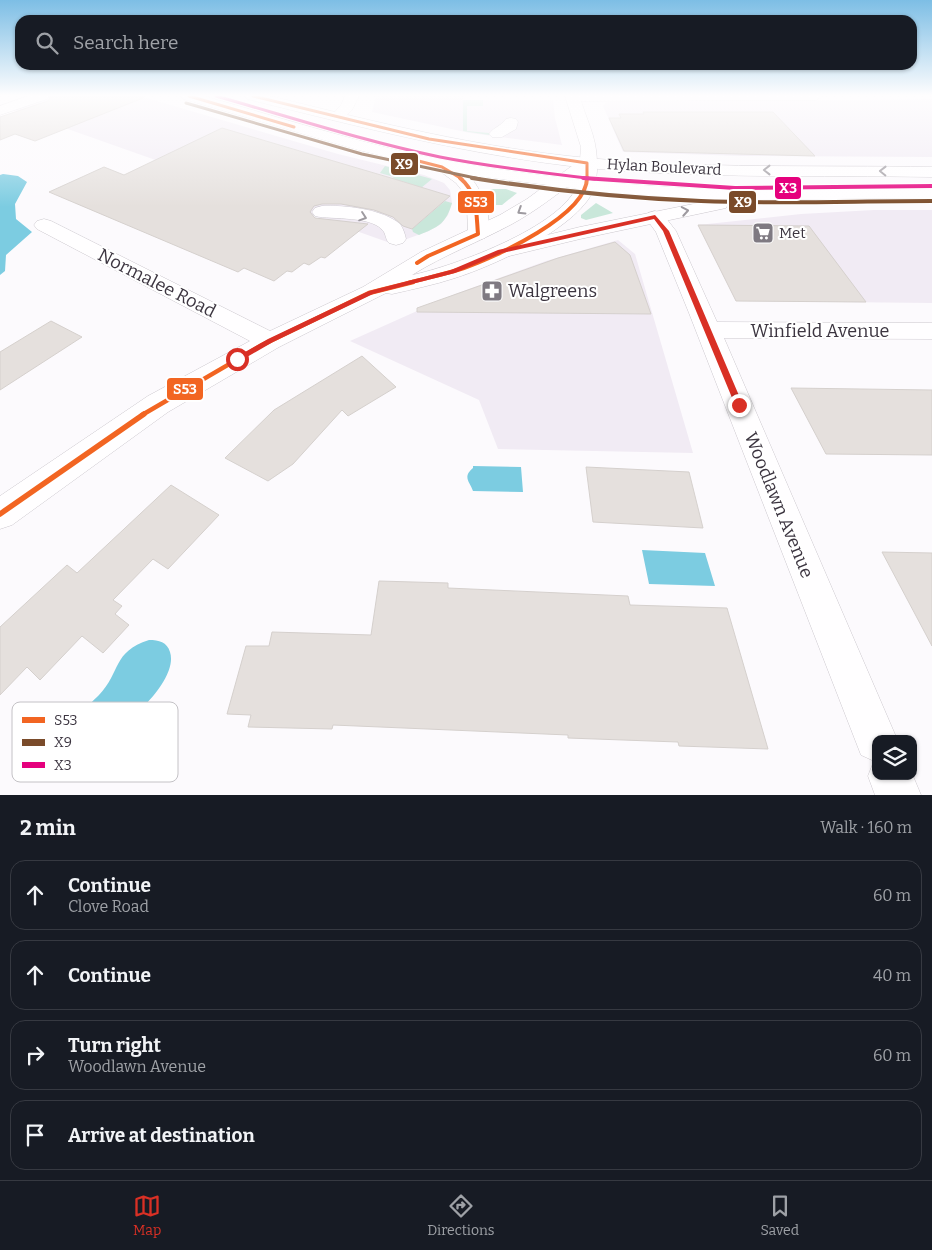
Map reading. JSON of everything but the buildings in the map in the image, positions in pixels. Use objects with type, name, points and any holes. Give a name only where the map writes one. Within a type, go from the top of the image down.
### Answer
[{"type":"street","name":"Hylan Boulevard","points":[[318,133],[443,165],[587,185],[675,192],[766,195],[932,193]]},
{"type":"street","name":"Hylan Boulevard","points":[[410,133],[464,145],[587,162],[714,170],[932,172]]},
{"type":"street","points":[[371,292],[453,272],[500,252],[540,231],[569,209],[581,197],[587,185],[587,162],[590,149],[585,133]]},
{"type":"street","points":[[0,514],[158,404],[270,341],[371,292],[428,256],[478,234],[520,211],[587,162]]},
{"type":"street","points":[[443,165],[465,181],[472,192],[477,210],[478,234]]},
{"type":"street","points":[[500,252],[655,217],[766,195]]},
{"type":"street","points":[[322,212],[348,212],[382,223],[392,229],[396,239]]},
{"type":"street","name":"Woodlawn Avenue","points":[[655,217],[666,231],[708,330],[874,735]]},
{"type":"street","name":"Normalee Road","points":[[44,225],[270,341]]},
{"type":"street","name":"Winfield Avenue","points":[[708,330],[932,331]]},
{"type":"street","points":[[892,780],[898,795]]},
{"type":"shaded area","points":[[79,133],[267,133],[338,154],[424,175],[444,183],[450,190],[452,203],[448,215],[441,224],[429,231],[393,244]]},
{"type":"shaded area","points":[[471,133],[559,133],[562,145]]},
{"type":"shaded area","points":[[615,133],[932,133],[932,157],[742,156],[623,152]]},
{"type":"shaded area","points":[[874,210],[932,210],[932,303],[736,301],[698,225],[801,214]]},
{"type":"shaded area","points":[[618,240],[635,254],[693,453],[498,449],[479,400],[350,341],[455,294],[546,261]]},
{"type":"green space","points":[[385,166],[432,179],[421,188],[380,173]]},
{"type":"green space","points":[[506,189],[517,193],[502,205],[493,205],[488,201],[488,190]]},
{"type":"green space","points":[[445,201],[452,203],[447,216],[440,224],[419,235],[413,232],[412,229]]},
{"type":"green space","points":[[596,203],[613,213],[586,220],[581,218],[581,215]]},
{"type":"water","points":[[0,175],[18,176],[27,182],[15,204],[16,219],[32,232],[6,255],[5,271],[0,275]]},
{"type":"water","points":[[473,466],[521,467],[523,492],[473,491],[467,477]]},
{"type":"water","points":[[642,550],[705,553],[715,586],[649,584]]},
{"type":"water","points":[[149,640],[156,640],[167,646],[170,652],[171,663],[167,676],[159,689],[147,702],[92,702],[106,687],[118,663],[129,650]]},
{"type":"transit line","name":"X9","points":[[290,133],[433,170],[535,187],[601,194],[701,201],[784,203],[932,201]]},
{"type":"transit line","name":"X3","points":[[343,133],[407,150],[472,163],[571,176],[669,185],[735,188],[932,186]]},
{"type":"transit line","name":"S53","points":[[0,514],[138,417],[262,345],[369,293],[464,268],[499,253],[532,236],[562,216],[580,199],[587,185],[587,163],[429,139],[405,133]]},
{"type":"transit line","name":"S53","points":[[395,155],[431,163],[453,172],[470,188],[476,203],[478,234],[428,256],[417,263]]},
{"type":"place","name":"Met","points":[[763,233]]},
{"type":"place","name":"Walgreens","points":[[492,291]]},
{"type":"route","points":[[237,359],[371,292],[453,272],[500,252],[655,217],[666,231],[739,405]]}]
